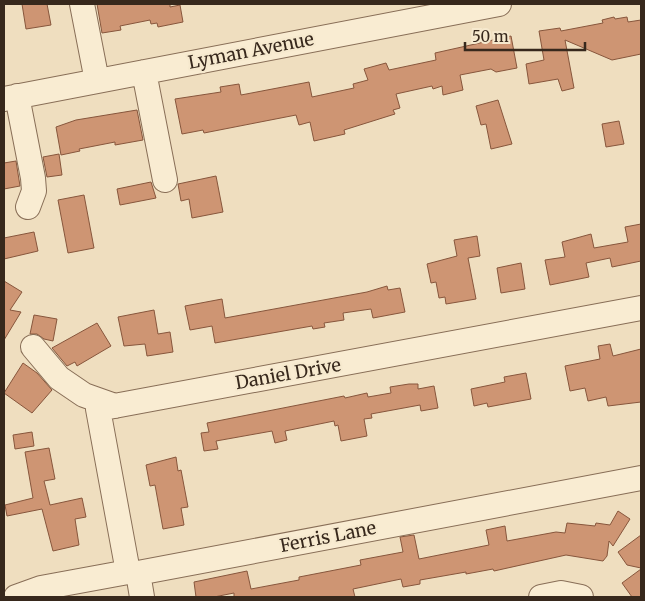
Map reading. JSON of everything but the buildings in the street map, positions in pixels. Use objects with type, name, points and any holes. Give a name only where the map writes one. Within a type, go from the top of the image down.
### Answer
[{"type":"street","points":[[82,4],[97,81]]},
{"type":"street","name":"Lyman Avenue","points":[[10,97],[144,72],[436,10],[499,4]]},
{"type":"street","points":[[144,72],[165,180]]},
{"type":"street","points":[[10,97],[33,178],[34,191],[28,208]]},
{"type":"street","name":"Daniel Drive","points":[[133,573],[98,409],[641,308]]},
{"type":"street","points":[[33,346],[59,378],[84,395],[115,406]]},
{"type":"street","name":"Ferris Lane","points":[[16,597],[41,588],[133,573],[641,478]]},
{"type":"street","points":[[133,573],[142,597]]},
{"type":"street","points":[[541,597],[561,594],[581,597]]}]
